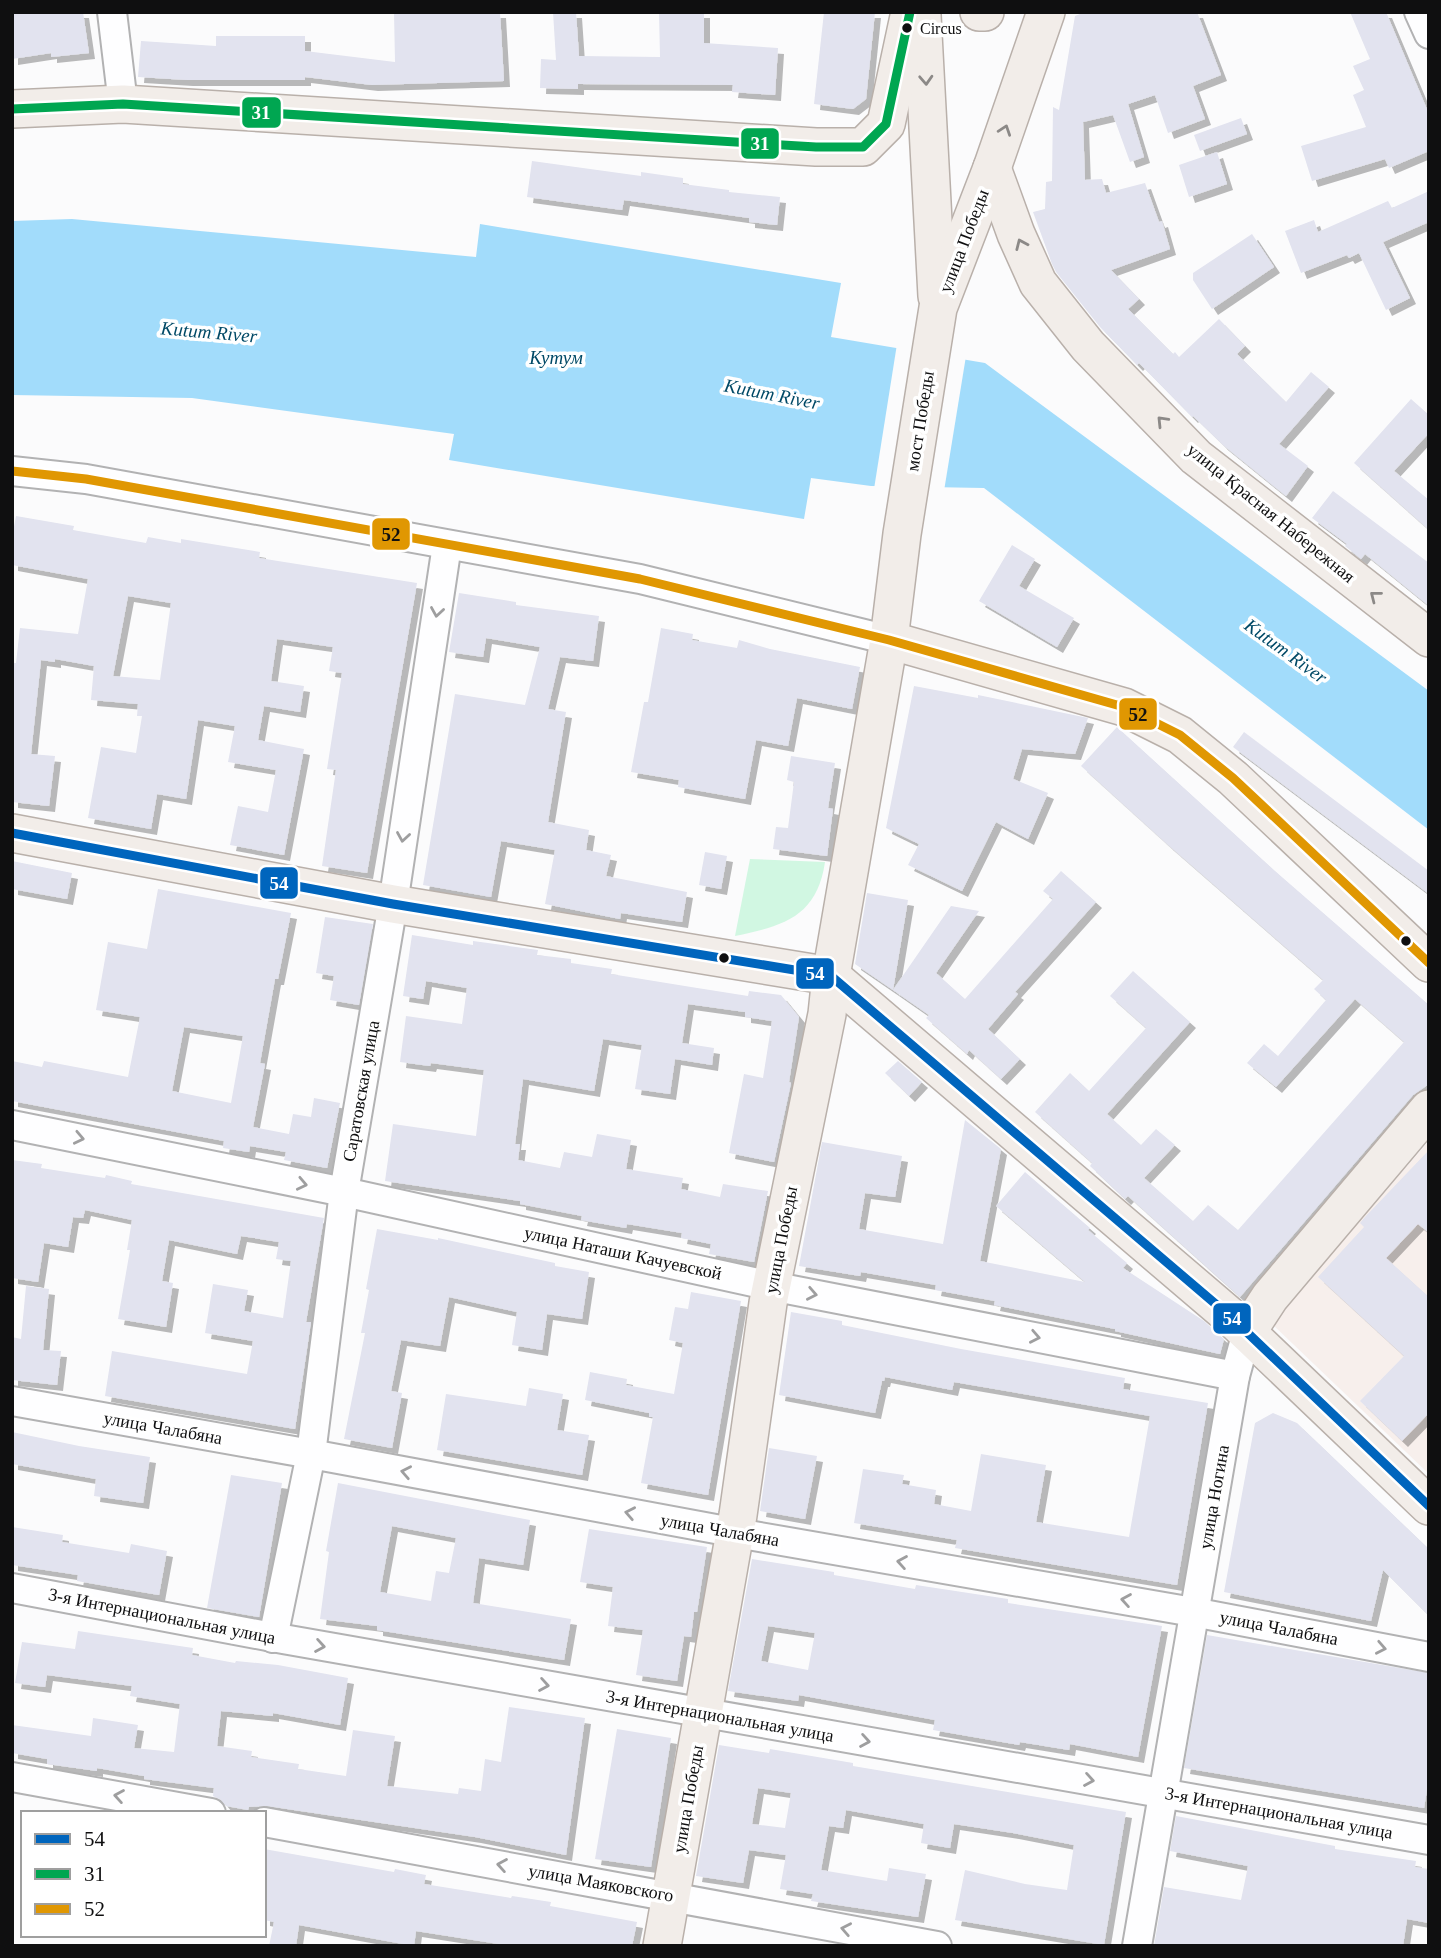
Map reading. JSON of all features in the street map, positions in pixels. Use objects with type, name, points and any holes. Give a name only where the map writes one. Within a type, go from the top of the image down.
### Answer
[{"type":"main road","points":[[12,109],[123,104],[816,147],[863,147],[886,124],[911,12]]},
{"type":"main road","name":"улица Победы","points":[[922,12],[938,308]]},
{"type":"main road","points":[[979,12],[985,12]]},
{"type":"main road","name":"улица Победы","points":[[938,308],[992,168],[1046,12]]},
{"type":"main road","name":"улица Красная Набережная","points":[[992,168],[1016,234],[1038,283],[1088,346],[1196,457],[1429,638]]},
{"type":"main road","name":"мост Победы","points":[[902,534],[938,308]]},
{"type":"main road","name":"улица Победы","points":[[662,1946],[734,1533],[771,1286],[827,1014],[831,976],[889,640],[902,534]]},
{"type":"main road","points":[[889,640],[1124,707],[1180,735],[1233,778],[1429,963]]},
{"type":"main road","points":[[12,833],[393,904],[831,976],[1247,1332],[1423,1489]]},
{"type":"main road","name":"улица Ногина","points":[[1247,1332],[1270,1297],[1429,1109]]},
{"type":"street","points":[[112,12],[123,104]]},
{"type":"street","points":[[1419,12],[1429,34]]},
{"type":"street","points":[[12,471],[86,479],[640,579],[889,640]]},
{"type":"street","name":"Саратовская улица","points":[[273,1637],[311,1454],[344,1192],[393,904],[447,545]]},
{"type":"street","name":"улица Наташи Качуевской","points":[[12,1125],[344,1192],[771,1286],[1235,1376]]},
{"type":"street","name":"улица Ногина","points":[[1137,1946],[1235,1376],[1247,1332]]},
{"type":"street","name":"улица Чалабяна","points":[[12,1401],[734,1533],[1194,1612],[1429,1657]]},
{"type":"street","name":"3-я Интернациональная улица","points":[[12,1588],[273,1637],[1429,1840]]},
{"type":"street","points":[[12,1777],[200,1811]]},
{"type":"street","name":"улица Маяковского","points":[[266,1822],[937,1946]]},
{"type":"shaded area","points":[[1429,1141],[1429,1474],[1270,1322]]},
{"type":"green space","points":[[750,859],[825,862],[821,881],[806,907],[782,923],[735,936]]},
{"type":"water","name":"Кутум","points":[[72,219],[476,257],[480,224],[841,283],[831,337],[985,363],[1429,691],[1429,830],[984,488],[871,486],[811,478],[804,519],[449,460],[454,434],[192,398],[12,395],[12,221]]},
{"type":"pier","points":[[897,344],[966,356],[944,491],[874,489]]},
{"type":"building","points":[[12,12],[83,12],[89,53],[51,57],[51,53],[12,59]]},
{"type":"building","points":[[394,12],[500,12],[504,81],[372,85],[305,77],[305,80],[187,80],[138,77],[141,41],[216,46],[216,36],[305,36],[305,51],[395,62]]},
{"type":"building","points":[[553,12],[576,12],[579,56],[660,57],[659,12],[704,12],[704,43],[778,48],[775,95],[732,92],[733,85],[578,84],[578,89],[540,88],[541,59],[556,60]]},
{"type":"building","points":[[824,12],[875,12],[866,99],[853,109],[814,104]]},
{"type":"building","points":[[1085,12],[1197,12],[1221,75],[1193,86],[1205,119],[1168,133],[1155,95],[1128,104],[1144,157],[1130,162],[1113,115],[1083,122],[1085,180],[1102,179],[1106,193],[1145,183],[1159,222],[1162,221],[1170,249],[1111,270],[1139,299],[1128,309],[1173,354],[1175,352],[1179,357],[1219,319],[1245,346],[1237,354],[1286,402],[1311,372],[1329,387],[1279,444],[1308,466],[1286,496],[1223,445],[1139,363],[1137,365],[1100,327],[1052,264],[1033,212],[1045,209],[1046,182],[1052,181],[1053,107],[1059,110],[1075,16]]},
{"type":"building","points":[[1350,12],[1386,12],[1429,114],[1429,151],[1389,168],[1385,159],[1312,181],[1301,146],[1366,127],[1353,95],[1364,90],[1353,66],[1370,59]]},
{"type":"building","points":[[1241,118],[1247,134],[1200,151],[1194,135]]},
{"type":"building","points":[[1217,152],[1227,184],[1189,197],[1179,165]]},
{"type":"building","points":[[532,161],[641,176],[641,172],[683,178],[683,184],[780,197],[777,225],[749,222],[749,218],[624,200],[622,210],[527,197]]},
{"type":"building","points":[[1429,191],[1429,222],[1383,242],[1410,298],[1386,310],[1359,253],[1301,273],[1285,231],[1314,220],[1318,232],[1388,201],[1392,208]]},
{"type":"building","points":[[1252,234],[1274,267],[1212,309],[1193,280],[1193,273]]},
{"type":"building","points":[[1411,399],[1429,415],[1429,433],[1394,471],[1429,500],[1429,530],[1354,463]]},
{"type":"building","points":[[1333,491],[1429,563],[1429,606],[1365,554],[1361,559],[1345,546],[1347,544],[1312,518]]},
{"type":"building","points":[[16,516],[74,526],[73,530],[146,543],[148,537],[181,543],[181,539],[260,552],[259,558],[417,583],[367,873],[322,866],[336,770],[327,769],[342,673],[329,671],[333,647],[277,639],[271,681],[304,686],[300,712],[264,706],[258,740],[304,749],[284,855],[230,845],[238,806],[268,812],[276,770],[228,762],[235,726],[198,720],[186,799],[157,794],[151,829],[88,818],[101,747],[136,753],[142,716],[137,716],[138,704],[91,700],[94,666],[55,659],[55,662],[41,660],[31,754],[55,756],[49,806],[12,802],[12,663],[16,663],[20,628],[78,634],[88,579],[12,565],[12,537]],"holes":[[[128,596],[171,603],[160,680],[113,676]]]},
{"type":"building","points":[[1012,545],[1035,559],[1019,586],[1074,618],[1057,647],[979,601]]},
{"type":"building","points":[[459,593],[516,602],[516,605],[599,616],[593,661],[560,657],[548,709],[566,712],[548,822],[589,830],[586,850],[611,855],[606,876],[687,892],[682,922],[621,913],[620,919],[545,904],[555,850],[501,841],[491,897],[423,885],[455,694],[525,705],[540,647],[486,638],[483,657],[449,652]]},
{"type":"building","points":[[661,628],[693,634],[692,640],[737,648],[739,640],[860,667],[852,709],[797,698],[788,746],[756,740],[745,799],[678,787],[679,780],[631,772],[644,702],[648,702]]},
{"type":"building","points":[[914,686],[978,698],[978,695],[1088,718],[1075,754],[1022,749],[1013,779],[1048,793],[1028,839],[996,822],[962,891],[908,865],[919,844],[886,828]]},
{"type":"building","points":[[1117,727],[1275,871],[1429,1005],[1429,1084],[1413,1095],[1240,1297],[1128,1196],[1125,1199],[1090,1166],[1092,1163],[1035,1112],[1070,1073],[1089,1091],[1146,1028],[1110,996],[1133,971],[1190,1022],[1107,1114],[1141,1145],[1156,1129],[1175,1145],[1144,1178],[1193,1221],[1208,1205],[1238,1230],[1404,1042],[1355,999],[1276,1087],[1247,1063],[1264,1044],[1278,1056],[1326,1000],[1314,989],[1323,980],[1081,766]]},
{"type":"building","points":[[1244,732],[1429,871],[1429,894],[1233,747]]},
{"type":"building","points":[[791,756],[835,763],[828,808],[833,809],[827,856],[773,849],[776,827],[788,828],[794,782],[787,780]]},
{"type":"building","points":[[705,852],[727,856],[721,889],[699,885]]},
{"type":"building","points":[[12,861],[72,873],[67,899],[12,889]]},
{"type":"building","points":[[1061,871],[1096,902],[1015,992],[1018,994],[988,1029],[1020,1059],[1001,1079],[969,1050],[967,1054],[926,1018],[929,1015],[893,990],[951,906],[979,911],[936,973],[965,999],[1053,899],[1043,891]]},
{"type":"building","points":[[158,889],[291,913],[278,979],[275,979],[260,1063],[265,1064],[253,1127],[289,1134],[293,1114],[311,1117],[314,1098],[340,1103],[327,1168],[284,1160],[286,1152],[250,1146],[249,1152],[223,1148],[224,1141],[12,1101],[12,1061],[42,1067],[44,1061],[128,1077],[140,1017],[96,1010],[108,942],[147,949]],"holes":[[[184,1027],[243,1036],[231,1103],[172,1091]]]},
{"type":"building","points":[[867,893],[908,900],[893,990],[855,964]]},
{"type":"building","points":[[325,917],[373,924],[359,1005],[330,1000],[334,976],[316,973]]},
{"type":"building","points":[[412,935],[473,945],[473,941],[538,950],[537,955],[571,959],[571,963],[612,969],[611,974],[748,996],[749,991],[781,995],[799,1017],[789,1082],[791,1083],[774,1162],[729,1153],[744,1074],[763,1078],[772,1021],[745,1017],[745,1012],[688,1004],[682,1043],[714,1048],[712,1065],[675,1059],[670,1094],[635,1089],[642,1045],[603,1039],[594,1091],[523,1079],[515,1144],[520,1144],[518,1160],[560,1168],[564,1152],[592,1157],[597,1134],[631,1140],[626,1169],[683,1178],[681,1189],[720,1197],[723,1184],[768,1191],[754,1262],[709,1254],[711,1244],[681,1238],[682,1233],[627,1224],[626,1228],[581,1220],[582,1216],[520,1204],[520,1201],[385,1181],[393,1124],[476,1136],[484,1070],[400,1062],[406,1016],[462,1024],[467,988],[426,981],[423,999],[403,996]]},
{"type":"building","points":[[898,1061],[922,1082],[909,1096],[885,1073]]},
{"type":"building","points":[[965,1120],[1001,1149],[980,1261],[1085,1282],[996,1206],[1025,1172],[1127,1263],[1123,1268],[1204,1321],[1224,1339],[1220,1354],[1115,1329],[994,1305],[995,1301],[935,1290],[936,1285],[861,1272],[860,1276],[799,1266],[822,1142],[902,1156],[895,1197],[865,1193],[859,1229],[943,1244]]},
{"type":"building","points":[[1429,1150],[1429,1233],[1418,1224],[1386,1258],[1429,1297],[1429,1413],[1402,1441],[1360,1401],[1404,1356],[1318,1277],[1364,1227],[1360,1223],[1365,1217]]},
{"type":"building","points":[[12,1160],[42,1164],[41,1168],[105,1178],[106,1175],[132,1181],[131,1184],[324,1218],[306,1322],[311,1322],[295,1429],[105,1396],[112,1351],[247,1374],[253,1341],[205,1333],[213,1284],[248,1290],[244,1311],[283,1318],[291,1261],[276,1259],[279,1242],[241,1236],[237,1254],[169,1240],[162,1281],[173,1283],[166,1327],[118,1319],[130,1250],[127,1250],[132,1220],[85,1210],[83,1218],[73,1217],[68,1247],[44,1243],[38,1282],[12,1278]]},
{"type":"building","points":[[377,1229],[438,1238],[589,1272],[582,1319],[547,1314],[542,1350],[512,1345],[517,1312],[449,1297],[440,1346],[401,1340],[391,1391],[402,1393],[392,1448],[344,1439],[365,1333],[361,1333],[369,1290],[366,1289]]},
{"type":"building","points":[[26,1286],[49,1289],[43,1350],[61,1351],[57,1385],[12,1380],[12,1337],[21,1339]]},
{"type":"building","points":[[691,1292],[741,1301],[708,1495],[641,1483],[653,1417],[649,1417],[649,1413],[585,1400],[590,1372],[627,1379],[626,1385],[674,1394],[683,1343],[669,1340],[675,1307],[688,1309]]},
{"type":"building","points":[[791,1312],[961,1349],[1125,1378],[1123,1389],[1208,1403],[1177,1585],[955,1548],[957,1540],[854,1523],[863,1469],[904,1475],[902,1484],[936,1490],[934,1504],[971,1511],[981,1454],[1046,1465],[1036,1522],[1129,1537],[1150,1416],[954,1382],[952,1390],[885,1377],[875,1413],[779,1395]]},
{"type":"building","points":[[529,1388],[563,1394],[557,1430],[589,1435],[582,1475],[437,1450],[446,1394],[526,1406]]},
{"type":"building","points":[[1273,1413],[1297,1423],[1429,1549],[1429,1616],[1383,1570],[1371,1621],[1224,1592],[1255,1423]]},
{"type":"building","points":[[12,1432],[150,1457],[143,1503],[94,1496],[96,1479],[12,1464]]},
{"type":"building","points":[[769,1448],[817,1456],[805,1519],[760,1511]]},
{"type":"building","points":[[231,1475],[282,1483],[259,1617],[207,1608]]},
{"type":"building","points":[[338,1483],[530,1520],[523,1565],[479,1558],[473,1603],[571,1619],[564,1660],[377,1630],[377,1626],[320,1619],[329,1552],[326,1551]],"holes":[[[392,1526],[456,1538],[449,1573],[436,1571],[431,1601],[380,1592]]]},
{"type":"building","points":[[12,1527],[63,1535],[62,1542],[129,1553],[131,1544],[167,1551],[159,1595],[77,1581],[78,1575],[12,1565]]},
{"type":"building","points":[[589,1529],[707,1547],[697,1612],[694,1612],[691,1637],[684,1636],[677,1681],[636,1675],[643,1630],[608,1626],[613,1587],[580,1582]]},
{"type":"building","points":[[752,1559],[915,1589],[916,1585],[1008,1599],[1008,1603],[1162,1626],[1138,1757],[1070,1744],[1069,1750],[1020,1742],[1019,1745],[933,1730],[935,1720],[799,1695],[798,1701],[728,1691]],"holes":[[[768,1626],[815,1633],[808,1670],[761,1661]]]},
{"type":"building","points":[[78,1631],[193,1648],[192,1655],[235,1663],[278,1665],[348,1678],[340,1725],[273,1713],[273,1716],[221,1711],[217,1746],[252,1751],[251,1757],[299,1764],[298,1769],[346,1776],[353,1730],[395,1736],[387,1786],[458,1794],[459,1788],[481,1791],[485,1759],[501,1762],[509,1707],[585,1718],[566,1855],[475,1837],[267,1806],[249,1807],[248,1810],[226,1806],[213,1796],[214,1788],[144,1779],[144,1776],[97,1768],[97,1771],[47,1764],[47,1759],[12,1753],[12,1725],[91,1736],[93,1718],[138,1725],[134,1748],[174,1752],[180,1704],[130,1696],[132,1686],[47,1675],[45,1687],[15,1683],[22,1642],[75,1649]]},
{"type":"building","points":[[1207,1635],[1429,1673],[1429,1777],[1424,1808],[1184,1768]]},
{"type":"building","points":[[617,1729],[671,1738],[651,1867],[595,1859]]},
{"type":"building","points":[[719,1745],[769,1753],[770,1749],[853,1763],[853,1766],[1126,1812],[1104,1945],[955,1920],[965,1870],[1025,1884],[1067,1890],[1074,1845],[1013,1833],[954,1824],[950,1848],[921,1843],[924,1824],[846,1810],[843,1828],[829,1826],[821,1870],[887,1881],[889,1868],[926,1874],[918,1917],[811,1901],[813,1894],[780,1889],[786,1855],[749,1850],[743,1883],[696,1876]],"holes":[[[758,1788],[791,1793],[785,1828],[752,1824]]]},
{"type":"building","points":[[1176,1816],[1335,1846],[1335,1849],[1416,1861],[1415,1867],[1429,1869],[1429,1923],[1407,1919],[1403,1946],[1154,1946],[1164,1887],[1241,1900],[1248,1866],[1170,1851]]},
{"type":"building","points":[[266,1849],[394,1872],[395,1869],[426,1875],[424,1884],[551,1902],[550,1906],[637,1922],[632,1946],[512,1946],[416,1931],[414,1946],[299,1925],[296,1946],[269,1946],[274,1922],[266,1920]]},
{"type":"transit line","name":"31","points":[[12,109],[123,104],[816,147],[863,147],[886,124],[910,12]]},
{"type":"transit line","name":"52","points":[[12,471],[86,479],[640,579],[889,640],[1124,707],[1180,735],[1233,778],[1429,963]]},
{"type":"transit line","name":"54","points":[[12,833],[393,904],[831,976],[1232,1318],[1429,1506]]},
{"type":"place","name":"Circus","points":[[907,28]]},
{"type":"water label","name":"Kutum River","points":[[209,332]]},
{"type":"water label","name":"Kutum River","points":[[772,394]]},
{"type":"water label","name":"Kutum River","points":[[1286,651]]}]
